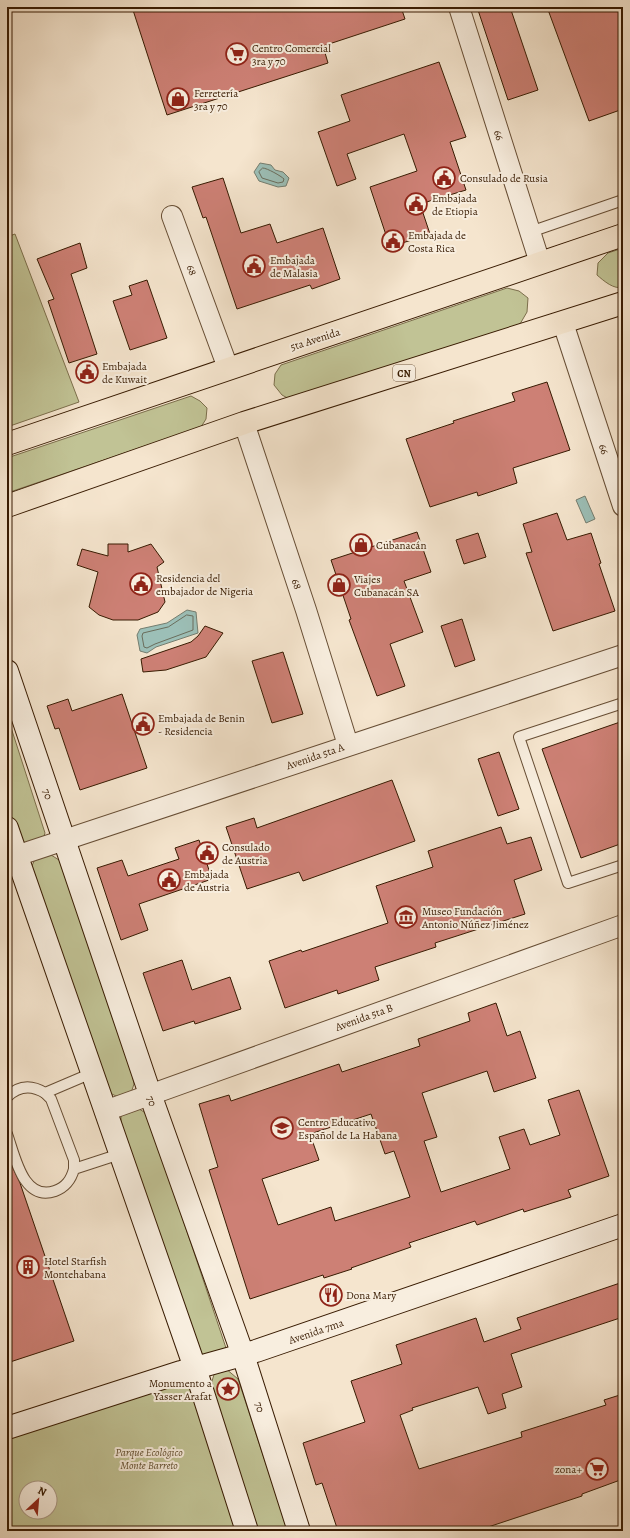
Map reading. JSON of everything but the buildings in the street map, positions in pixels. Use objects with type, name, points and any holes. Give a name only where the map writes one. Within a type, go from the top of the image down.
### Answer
[{"type":"highway","name":"5ta Avenida","points":[[7,444],[623,235]]},
{"type":"highway","name":"CN","points":[[7,506],[244,423],[623,303]]},
{"type":"main road","name":"70","points":[[7,671],[150,1094],[243,1355],[298,1531]]},
{"type":"main road","points":[[7,828],[12,857],[92,1073],[195,1368],[247,1531]]},
{"type":"main road","name":"Avenida 7ma","points":[[7,1428],[106,1395],[243,1355],[623,1225]]},
{"type":"street","name":"66","points":[[459,7],[540,263]]},
{"type":"street","name":"68","points":[[172,216],[228,368]]},
{"type":"street","name":"66","points":[[563,323],[623,506]]},
{"type":"street","name":"68","points":[[244,423],[306,610],[348,745]]},
{"type":"street","name":"Avenida 5ta A","points":[[12,857],[623,655]]},
{"type":"street","name":"Avenida 5ta B","points":[[105,1111],[623,925]]},
{"type":"lane","points":[[530,232],[623,200]]},
{"type":"lane","points":[[623,703],[519,737],[568,883],[623,865]]},
{"type":"lane","points":[[45,1093],[92,1073]]},
{"type":"lane","points":[[7,1097],[19,1088],[29,1087],[38,1089],[51,1099],[74,1160],[72,1178],[67,1185],[50,1193],[33,1189],[26,1183],[22,1176],[7,1134]]},
{"type":"lane","points":[[74,1169],[120,1154]]},
{"type":"green space","points":[[15,234],[79,402],[7,427],[7,237]]},
{"type":"green space","points":[[623,248],[623,287],[620,288],[609,284],[597,275],[598,263],[608,253]]},
{"type":"green space","points":[[507,288],[519,291],[528,298],[527,312],[520,324],[293,401],[282,395],[274,385],[275,374],[281,365]]},
{"type":"green space","points":[[191,396],[200,401],[207,408],[206,419],[201,427],[7,493],[7,458]]},
{"type":"green space","points":[[7,715],[45,833],[40,848],[25,844],[16,832],[7,804]]},
{"type":"green space","points":[[40,848],[59,860],[65,866],[131,1068],[134,1084],[128,1102],[110,1093],[31,868]]},
{"type":"green space","points":[[128,1102],[144,1112],[149,1118],[226,1348],[218,1362],[203,1358],[191,1338],[121,1132],[121,1117]]},
{"type":"green space","points":[[218,1362],[238,1379],[288,1531],[257,1531],[212,1392],[212,1381]]},
{"type":"green space","name":"Parque Ecológico Monte Barreto","points":[[195,1368],[250,1531],[7,1531],[7,1428]]},
{"type":"water","points":[[260,163],[271,165],[275,170],[283,172],[289,178],[286,186],[278,187],[259,181],[254,172]]},
{"type":"water","points":[[585,496],[595,519],[586,523],[576,500]]},
{"type":"water","points":[[187,610],[196,612],[198,633],[156,647],[147,653],[140,651],[137,635],[140,629],[167,623]]},
{"type":"place","name":"Centro Comercial 3ra y 70","points":[[237,54]]},
{"type":"place","name":"Ferretería 3ra y 70","points":[[178,99]]},
{"type":"place","name":"Consulado de Rusia","points":[[444,178]]},
{"type":"place","name":"Embajada de Etiopia","points":[[416,204]]},
{"type":"place","name":"Embajada de Costa Rica","points":[[393,241]]},
{"type":"place","name":"Embajada de Malasia","points":[[254,266]]},
{"type":"place","name":"Embajada de Kuwait","points":[[87,372]]},
{"type":"place","name":"Cubanacán","points":[[361,545]]},
{"type":"place","name":"Residencia del embajador de Nigeria","points":[[141,584]]},
{"type":"place","name":"Viajes Cubanacán SA","points":[[339,585]]},
{"type":"place","name":"Embajada de Benin - Residencia","points":[[143,724]]},
{"type":"place","name":"Consulado de Austria","points":[[207,853]]},
{"type":"place","name":"Embajada de Austria","points":[[169,880]]},
{"type":"place","name":"Museo Fundación Antonio Núñez Jiménez","points":[[406,917]]},
{"type":"place","name":"Centro Educativo Español de La Habana","points":[[282,1128]]},
{"type":"place","name":"Hotel Starfish Montehabana","points":[[28,1267]]},
{"type":"place","name":"Dona Mary","points":[[331,1295]]},
{"type":"place","name":"Monumento a Yasser Arafat","points":[[228,1389]]},
{"type":"place","name":"zona+","points":[[597,1469]]}]
